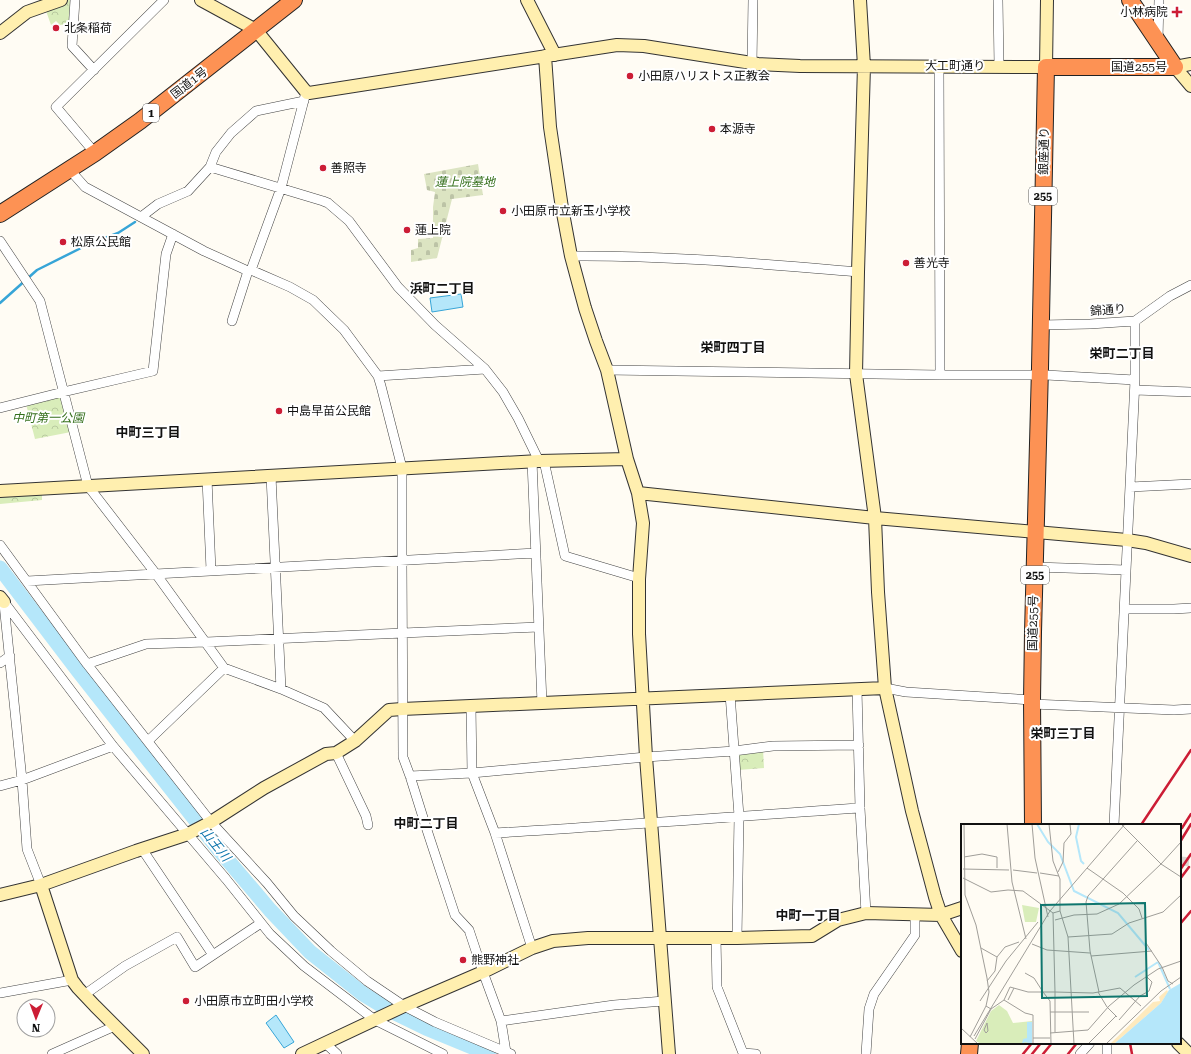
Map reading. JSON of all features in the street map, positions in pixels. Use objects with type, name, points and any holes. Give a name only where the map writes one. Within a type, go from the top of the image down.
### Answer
[{"type":"highway","name":"国道1号","points":[[0,214],[95,153],[140,121],[294,0]]},
{"type":"highway","name":"国道255号","points":[[1130,0],[1175,67]]},
{"type":"highway","name":"国道255号","points":[[1046,67],[1175,67]]},
{"type":"highway","name":"銀座通り","points":[[1041,325],[1046,67]]},
{"type":"highway","name":"国道255号","points":[[1033,824],[1032,702],[1041,325]]},
{"type":"highway","points":[[969,1054],[970,1044]]},
{"type":"street","points":[[0,33],[27,12],[61,0]]},
{"type":"street","points":[[75,0],[72,46],[94,70]]},
{"type":"street","points":[[95,153],[56,107],[164,0]]},
{"type":"street","points":[[201,0],[256,30],[305,97]]},
{"type":"street","points":[[527,0],[550,55],[550,127],[570,256],[585,308],[607,370],[627,459],[638,493],[643,523],[639,578],[639,634],[646,757],[669,1054]]},
{"type":"street","points":[[752,64],[753,0]]},
{"type":"street","points":[[860,0],[864,66],[856,374],[875,518],[878,592],[885,688],[912,811],[928,872],[941,915],[961,950]]},
{"type":"street","points":[[998,0],[999,66]]},
{"type":"street","name":"銀座通り","points":[[1046,67],[1047,0]]},
{"type":"street","points":[[1158,41],[1159,0]]},
{"type":"street","name":"大工町通り","points":[[305,97],[309,93],[617,45],[644,46],[752,64],[800,66],[1046,67]]},
{"type":"street","points":[[1191,64],[1175,67],[1191,86]]},
{"type":"street","points":[[938,66],[940,375]]},
{"type":"street","points":[[141,217],[158,204],[188,191],[210,166],[216,152],[223,142],[231,133],[256,112],[305,97]]},
{"type":"street","points":[[232,321],[281,188],[305,97]]},
{"type":"street","points":[[210,166],[304,194],[328,203],[348,221],[398,287],[435,325],[485,369],[503,392],[518,418],[538,461],[565,556],[639,578]]},
{"type":"street","points":[[69,170],[85,187],[204,251],[290,287],[313,300],[344,330],[378,376],[402,468],[403,757],[455,915],[469,930],[501,1021],[509,1053]]},
{"type":"street","points":[[0,408],[153,371],[166,254],[173,234]]},
{"type":"street","points":[[0,241],[40,301],[88,486],[156,574],[224,668],[280,689],[324,708],[355,741]]},
{"type":"street","points":[[570,256],[722,261],[858,272]]},
{"type":"street","name":"錦通り","points":[[1041,325],[1135,321],[1170,296],[1191,285]]},
{"type":"street","points":[[1114,824],[1121,708],[1127,540],[1135,385],[1135,321]]},
{"type":"street","points":[[378,376],[485,369]]},
{"type":"street","points":[[607,370],[1040,375],[1191,392]]},
{"type":"street","points":[[0,491],[538,461],[627,459]]},
{"type":"street","points":[[538,461],[536,553],[542,703]]},
{"type":"street","points":[[271,476],[280,689]]},
{"type":"street","points":[[207,479],[211,570]]},
{"type":"street","points":[[1130,487],[1191,484]]},
{"type":"street","points":[[638,493],[875,518],[1127,540],[1154,545],[1191,556]]},
{"type":"street","points":[[0,545],[87,664],[210,822],[309,931],[367,981],[404,1006],[435,1022],[509,1053]]},
{"type":"street","points":[[27,581],[536,553]]},
{"type":"street","points":[[1035,567],[1126,570]]},
{"type":"street","points":[[2,600],[10,656],[27,849],[41,885],[72,980],[84,995],[143,1054]]},
{"type":"street","points":[[2,600],[113,746],[189,834],[270,934],[304,966],[375,1020],[443,1054]]},
{"type":"street","points":[[1125,609],[1191,608]]},
{"type":"street","points":[[87,664],[146,644],[539,627]]},
{"type":"street","points":[[0,663],[10,656]]},
{"type":"street","points":[[148,741],[224,668]]},
{"type":"street","points":[[0,895],[41,885],[189,834],[264,788],[326,754],[336,753],[355,741],[389,710],[402,708],[885,688],[906,692],[1032,702],[1121,708],[1174,710],[1191,709]]},
{"type":"street","points":[[857,689],[860,808],[866,913]]},
{"type":"street","points":[[730,694],[739,816],[736,938]]},
{"type":"street","points":[[470,706],[472,773],[495,833],[532,948]]},
{"type":"street","points":[[410,776],[472,773],[773,746],[859,745]]},
{"type":"street","points":[[0,786],[22,780],[113,746]]},
{"type":"street","points":[[336,753],[366,816],[368,825]]},
{"type":"street","points":[[495,833],[615,826],[651,822],[860,808]]},
{"type":"street","points":[[142,849],[213,955]]},
{"type":"street","points":[[302,1054],[404,1006],[483,972],[532,948],[553,941],[588,938],[736,938],[812,936],[838,920],[866,913],[941,915],[961,908]]},
{"type":"street","points":[[866,1054],[869,1009],[874,994],[915,935],[915,914]]},
{"type":"street","points":[[84,995],[124,966],[177,937],[196,967],[261,923]]},
{"type":"street","points":[[716,937],[717,987],[743,1053],[756,1054]]},
{"type":"street","points":[[0,993],[72,980]]},
{"type":"street","points":[[501,1021],[614,1005],[664,1001]]},
{"type":"street","points":[[56,1053],[115,1026]]},
{"type":"street","points":[[325,1043],[337,1054]]},
{"type":"street","points":[[1080,1054],[1089,1044]]},
{"type":"street","points":[[1179,1044],[1189,1054]]},
{"type":"green space","points":[[66,0],[73,0],[72,24],[60,25],[56,21],[51,25],[45,8]]},
{"type":"green space","name":"蓮上院墓地","points":[[478,164],[483,195],[452,199],[437,258],[411,262],[411,250],[418,248],[418,239],[433,238],[433,207],[435,192],[427,190],[424,174]]},
{"type":"green space","name":"中町第一公園","points":[[61,394],[71,432],[35,439],[26,404]]},
{"type":"green space","points":[[42,492],[42,500],[0,504],[0,494]]},
{"type":"green space","points":[[763,749],[764,768],[738,770],[737,752]]},
{"type":"water","points":[[461,294],[463,307],[432,312],[430,298]]},
{"type":"water","points":[[276,1015],[294,1042],[284,1048],[266,1023]]},
{"type":"waterway","points":[[0,303],[37,270],[89,244],[118,233],[135,222]]},
{"type":"waterway","name":"山王川","points":[[0,568],[79,672],[220,851],[270,910],[310,952],[363,994],[391,1011],[426,1028],[489,1054]]},
{"type":"tunnel","points":[[1181,861],[1191,862]]},
{"type":"railway","points":[[1142,824],[1191,750]]},
{"type":"railway","points":[[1182,828],[1191,814]]},
{"type":"railway","points":[[1181,840],[1191,824]]},
{"type":"railway","points":[[1181,869],[1191,854]]},
{"type":"railway","points":[[1181,878],[1189,867]]},
{"type":"railway","points":[[1181,923],[1191,911]]},
{"type":"railway","points":[[1023,1054],[1031,1044]]},
{"type":"railway","points":[[1032,1054],[1040,1044]]},
{"type":"railway","points":[[1043,1054],[1051,1044]]},
{"type":"railway","points":[[1068,1054],[1076,1044]]},
{"type":"railway","points":[[1130,1044],[1132,1054]]},
{"type":"place","name":"小林病院","points":[[1177,12]]},
{"type":"place","name":"北条稲荷","points":[[56,28]]},
{"type":"place","name":"小田原ハリストス正教会","points":[[630,76]]},
{"type":"place","name":"本源寺","points":[[712,129]]},
{"type":"place","name":"善照寺","points":[[323,168]]},
{"type":"place","name":"小田原市立新玉小学校","points":[[503,211]]},
{"type":"place","name":"蓮上院","points":[[407,230]]},
{"type":"place","name":"松原公民館","points":[[63,242]]},
{"type":"place","name":"善光寺","points":[[906,263]]},
{"type":"place","name":"中島早苗公民館","points":[[279,411]]},
{"type":"place","name":"熊野神社","points":[[463,960]]},
{"type":"place","name":"小田原市立町田小学校","points":[[186,1001]]},
{"type":"district","name":"浜町二丁目","points":[[442,288]]},
{"type":"district","name":"栄町四丁目","points":[[733,347]]},
{"type":"district","name":"栄町二丁目","points":[[1122,353]]},
{"type":"district","name":"中町三丁目","points":[[148,432]]},
{"type":"district","name":"栄町三丁目","points":[[1063,733]]},
{"type":"district","name":"中町二丁目","points":[[426,823]]},
{"type":"district","name":"中町一丁目","points":[[808,915]]}]
